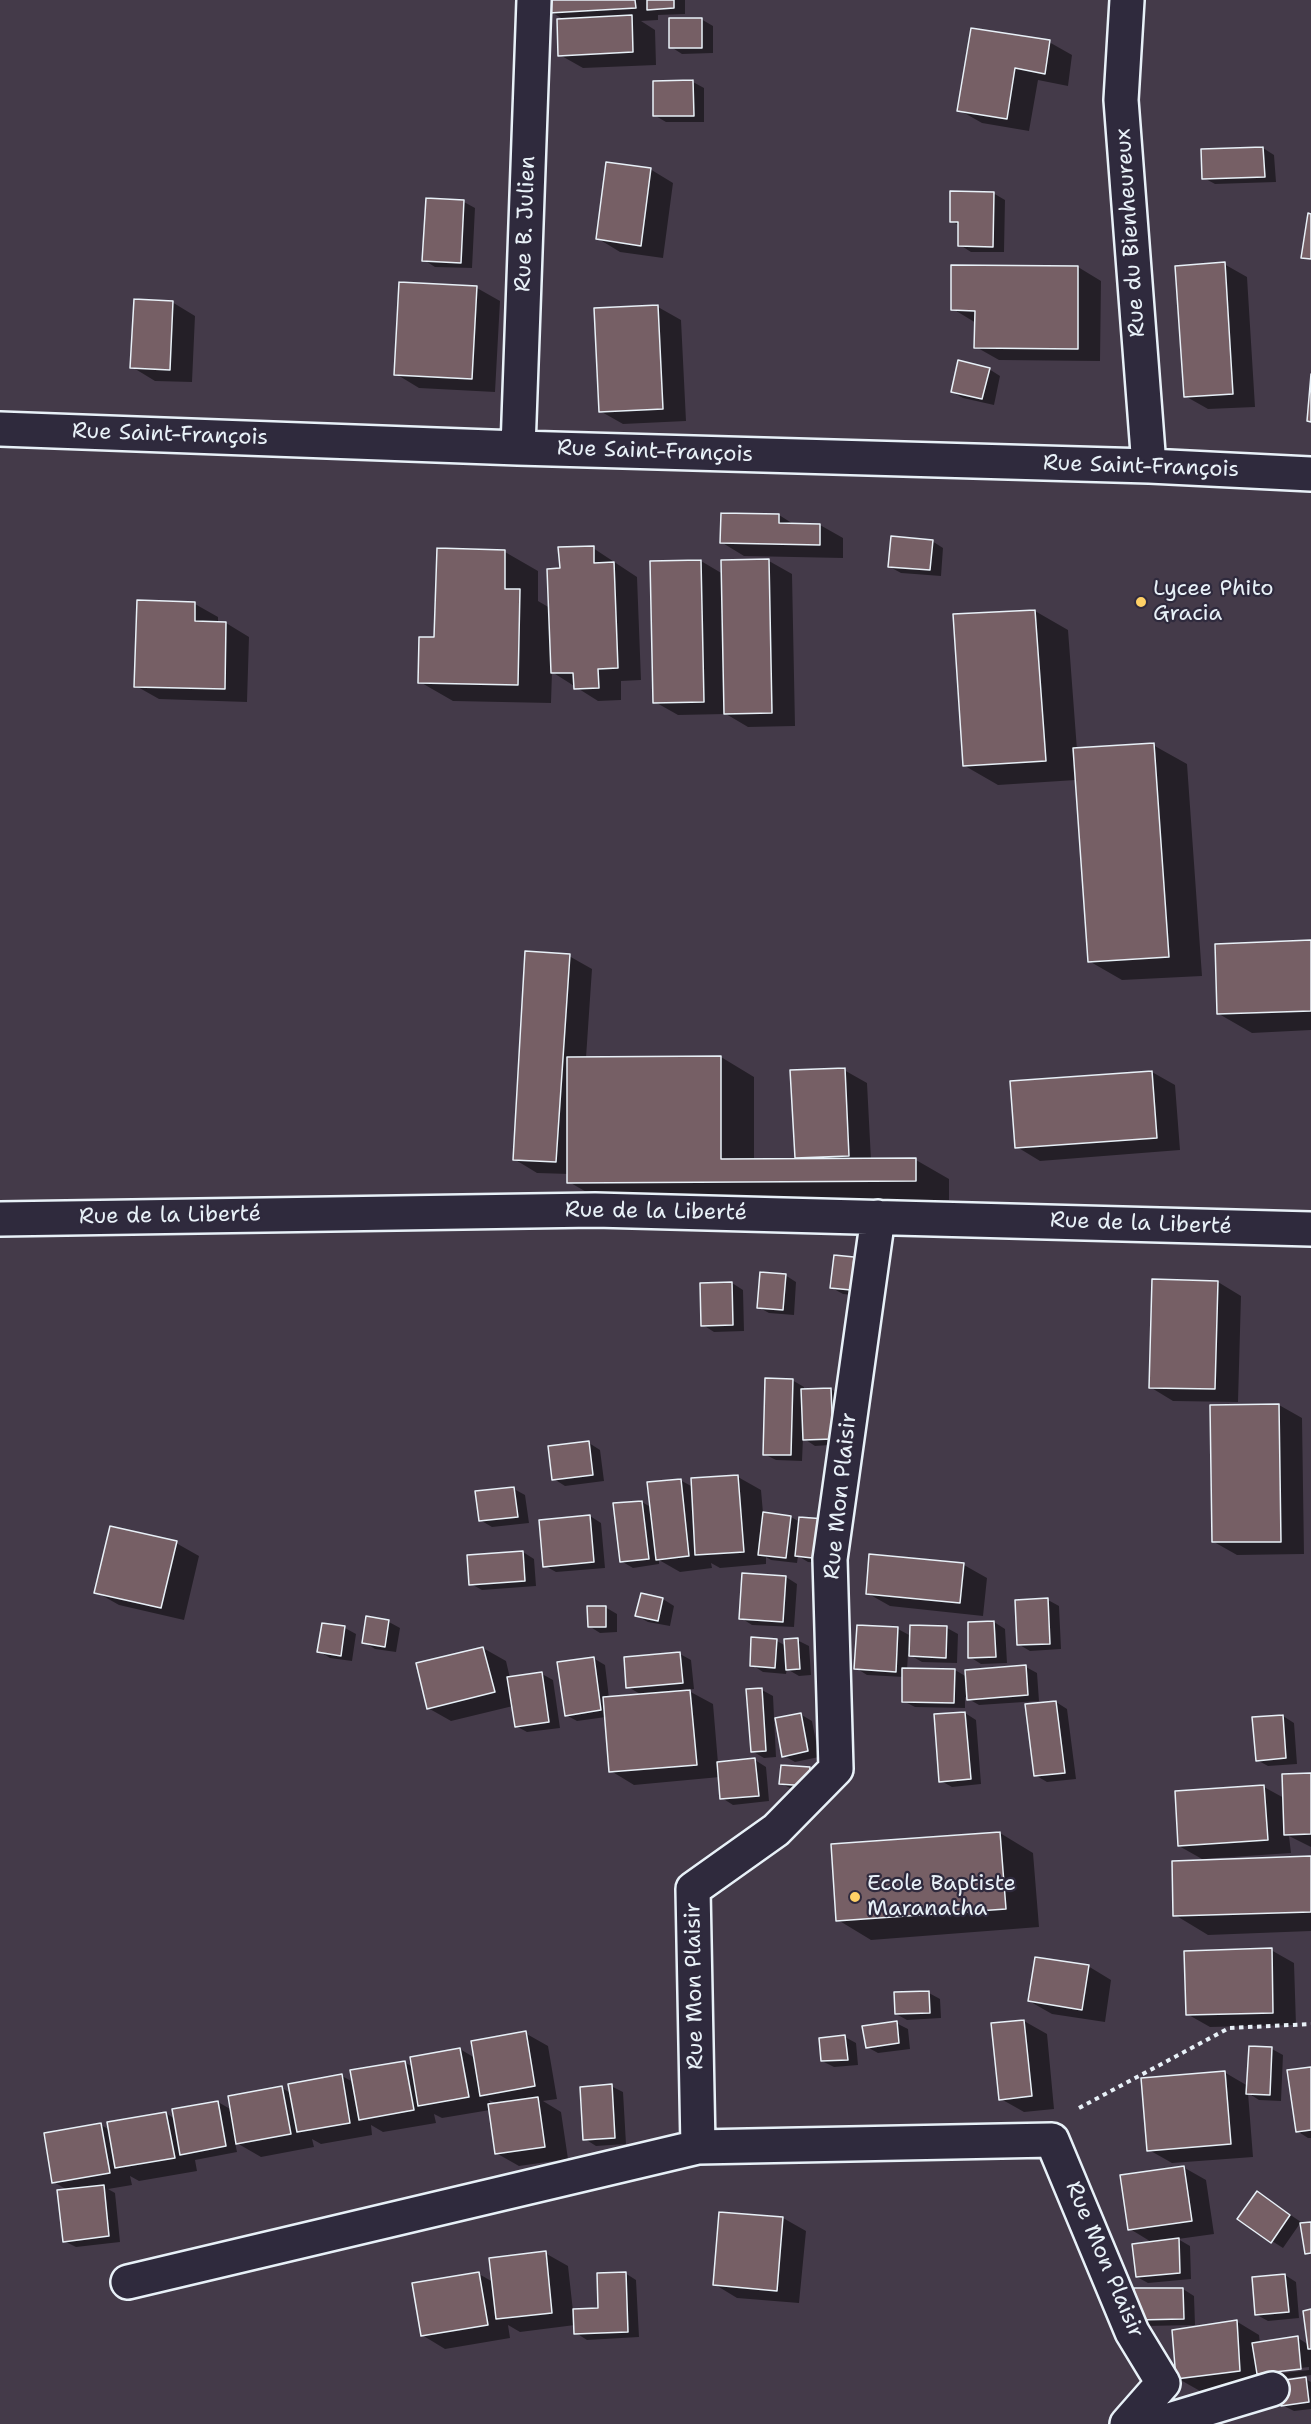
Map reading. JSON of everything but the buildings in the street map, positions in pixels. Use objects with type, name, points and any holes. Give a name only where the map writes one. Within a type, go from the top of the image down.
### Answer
[{"type":"street","name":"Rue B. Julien","points":[[518,448],[534,0]]},
{"type":"street","name":"Rue du Bienheureux","points":[[1127,0],[1121,100],[1149,466]]},
{"type":"street","name":"Rue Saint-François","points":[[0,429],[518,448],[1149,466],[1311,474]]},
{"type":"street","name":"Rue de la Liberté","points":[[0,1219],[595,1210],[1311,1229]]},
{"type":"street","name":"Rue Mon Plaisir","points":[[878,1217],[830,1559],[836,1768],[776,1830],[693,1889],[698,2147],[1052,2140],[1132,2332],[1163,2383],[1127,2424]]},
{"type":"street","points":[[128,2282],[698,2147]]},
{"type":"street","points":[[1156,2424],[1272,2389]]},
{"type":"path","points":[[1017,2140],[1229,2028],[1311,2024]]},
{"type":"place","name":"Lycee Phito Gracia","points":[[1141,602]]},
{"type":"place","name":"Ecole Baptiste Maranatha","points":[[855,1897]]}]
